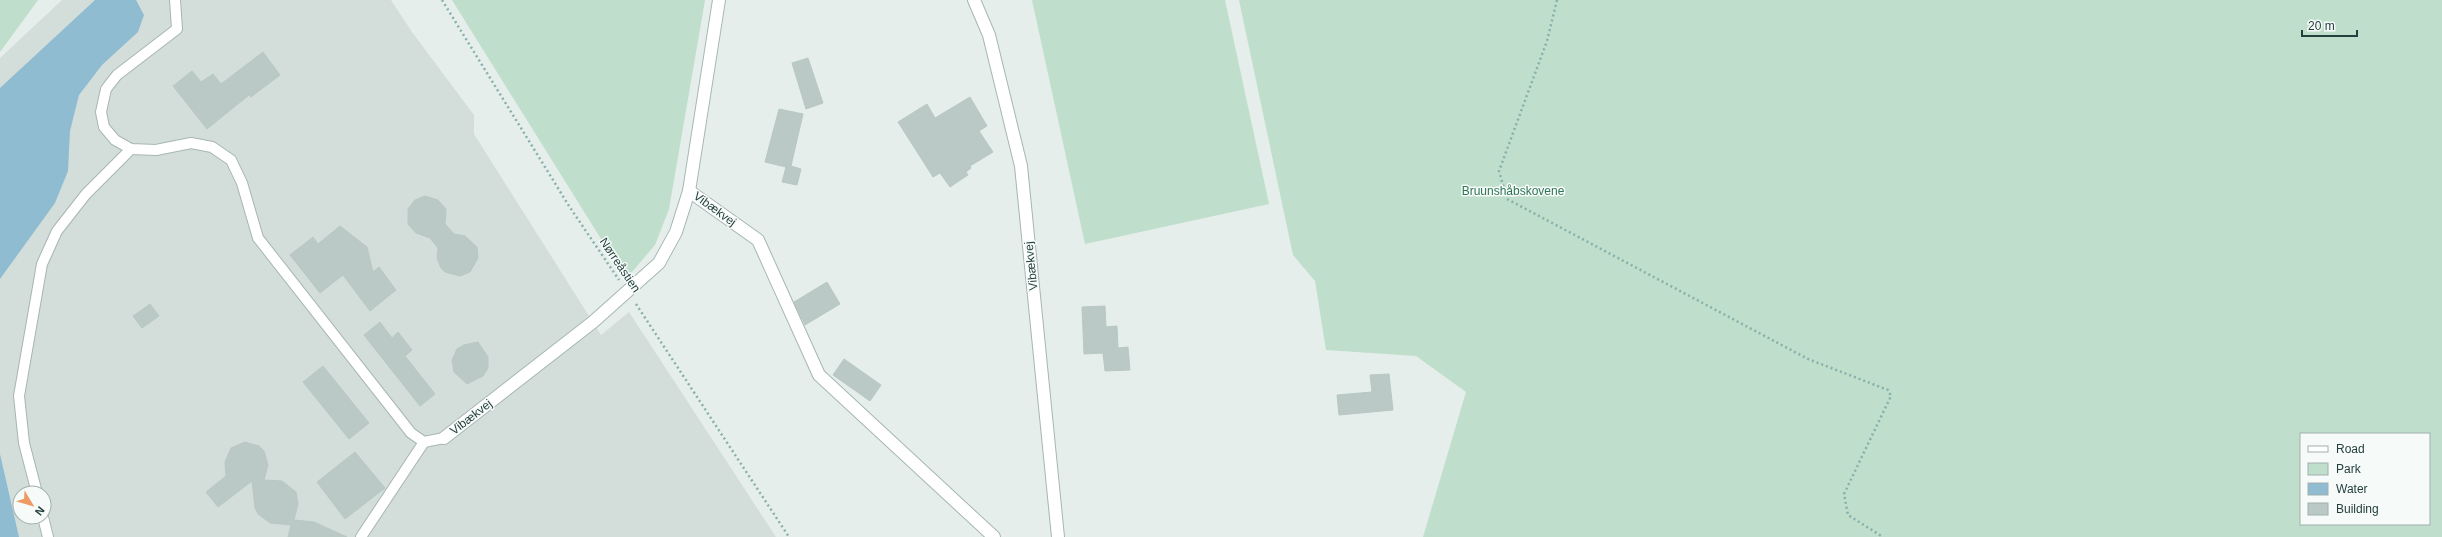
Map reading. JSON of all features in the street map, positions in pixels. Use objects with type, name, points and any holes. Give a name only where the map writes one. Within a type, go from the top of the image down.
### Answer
[{"type":"street","name":"Vibækvej","points":[[444,438],[593,322],[659,263],[676,232],[689,191],[719,0]]},
{"type":"street","name":"Vibækvej","points":[[974,0],[989,35],[1021,166],[1058,537]]},
{"type":"street","name":"Vibækvej","points":[[689,191],[758,240],[820,375],[994,537]]},
{"type":"lane","points":[[175,0],[177,29],[117,75],[106,89],[101,112],[104,127],[115,140],[131,149],[156,150],[191,142],[212,146],[231,160],[242,183],[258,238],[411,433],[424,442]]},
{"type":"lane","points":[[35,485],[24,443],[19,396],[42,264],[57,231],[86,194],[131,149]]},
{"type":"lane","points":[[361,537],[424,442],[444,438]]},
{"type":"lane","points":[[45,525],[48,537]]},
{"type":"path","name":"Nørreåstien","points":[[442,0],[569,206],[628,292],[789,537]]},
{"type":"path","points":[[1557,0],[1547,41],[1499,171],[1507,199],[1808,359],[1888,390],[1891,396],[1844,494],[1848,515],[1883,537]]},
{"type":"shaded area","points":[[62,0],[391,0],[412,32],[474,115],[474,134],[601,335],[629,312],[776,537],[0,537],[0,58]]},
{"type":"green space","points":[[0,0],[38,0],[0,52]]},
{"type":"green space","points":[[452,0],[705,0],[669,209],[655,245],[626,279]]},
{"type":"green space","points":[[1032,0],[1225,0],[1269,204],[1085,244]]},
{"type":"green space","name":"Bruunshåbskovene","points":[[1239,0],[2442,0],[2442,537],[1423,537],[1466,392],[1416,356],[1326,350],[1315,281],[1293,255]]},
{"type":"water","points":[[95,0],[136,0],[144,15],[138,32],[102,65],[79,95],[70,131],[68,171],[55,203],[0,279],[0,88]]},
{"type":"water","points":[[0,454],[12,506],[12,525],[16,525],[19,537],[0,537]]},
{"type":"building","points":[[263,52],[280,75],[251,97],[249,95],[207,129],[173,86],[192,71],[201,82],[213,74],[221,84]]},
{"type":"building","points":[[808,58],[823,103],[806,109],[792,63]]},
{"type":"building","points":[[970,97],[987,126],[979,131],[993,152],[970,166],[971,168],[966,172],[968,175],[950,187],[940,173],[933,177],[898,122],[927,104],[935,118]]},
{"type":"building","points":[[779,109],[803,114],[791,166],[801,169],[797,185],[782,182],[786,167],[765,162]]},
{"type":"building","points":[[425,196],[438,200],[446,209],[445,224],[454,234],[465,236],[477,247],[478,258],[470,272],[460,276],[445,272],[441,268],[437,258],[438,248],[430,238],[416,233],[408,224],[408,209],[415,200]]},
{"type":"building","points":[[340,226],[367,247],[373,272],[379,267],[396,290],[370,311],[343,275],[320,293],[290,255],[313,237],[318,244]]},
{"type":"building","points":[[827,282],[840,304],[805,325],[794,302]]},
{"type":"building","points":[[150,304],[159,316],[142,328],[133,316]]},
{"type":"building","points":[[1105,306],[1106,327],[1117,326],[1118,348],[1128,347],[1130,370],[1105,371],[1103,353],[1084,354],[1082,307]]},
{"type":"building","points":[[380,322],[392,338],[398,332],[412,350],[405,356],[435,394],[420,406],[364,335]]},
{"type":"building","points":[[478,342],[488,357],[488,368],[483,376],[467,384],[454,372],[452,360],[457,349],[464,345]]},
{"type":"building","points":[[844,359],[881,385],[870,401],[833,375]]},
{"type":"building","points":[[323,366],[369,423],[349,439],[303,382]]},
{"type":"building","points":[[1389,374],[1393,410],[1339,415],[1337,395],[1372,392],[1370,375]]},
{"type":"building","points":[[245,442],[259,446],[264,451],[268,465],[264,480],[282,481],[296,492],[298,504],[294,520],[314,522],[347,537],[288,537],[291,525],[270,523],[258,514],[255,508],[252,481],[218,507],[206,492],[226,476],[225,462],[231,448]]},
{"type":"building","points":[[355,452],[385,488],[345,519],[317,482]]}]
